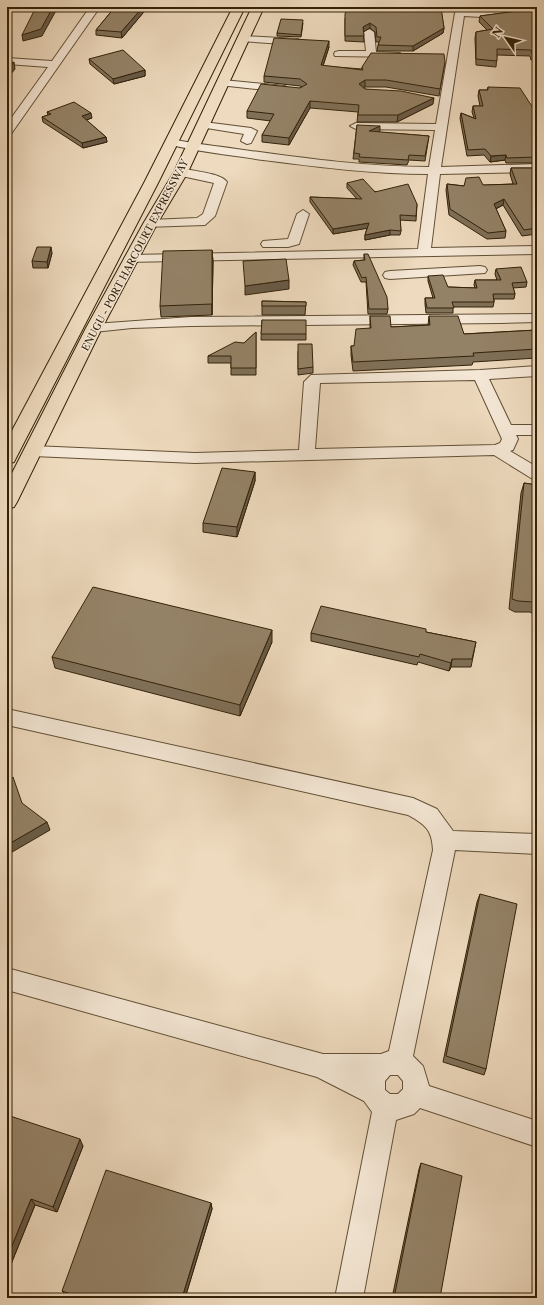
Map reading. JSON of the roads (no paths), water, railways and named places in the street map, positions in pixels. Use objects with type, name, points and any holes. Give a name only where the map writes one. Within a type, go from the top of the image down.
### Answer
[{"type":"highway","name":"ENUGU - PORT HARCOURT EXPRESSWAY","points":[[7,458],[171,142],[239,7]]},
{"type":"highway","name":"ENUGU - PORT HARCOURT EXPRESSWAY","points":[[7,502],[94,328],[150,224],[181,172],[258,7]]},
{"type":"street","points":[[7,132],[95,7]]},
{"type":"street","points":[[425,273],[421,252],[440,127],[441,101],[448,56],[460,10],[498,15],[500,8]]},
{"type":"street","points":[[369,32],[371,55]]},
{"type":"street","points":[[244,39],[307,42]]},
{"type":"street","points":[[339,54],[408,55]]},
{"type":"street","points":[[7,61],[55,64]]},
{"type":"street","points":[[223,83],[300,90]]},
{"type":"street","points":[[204,124],[251,131],[247,141]]},
{"type":"street","points":[[356,126],[440,127]]},
{"type":"street","points":[[171,142],[192,147],[352,166],[434,171],[537,168]]},
{"type":"street","points":[[150,224],[200,222],[209,216],[221,182],[215,179],[181,172]]},
{"type":"street","points":[[195,257],[204,247],[208,246],[288,243],[294,241],[303,214]]},
{"type":"street","points":[[131,259],[537,250]]},
{"type":"street","points":[[440,252],[446,272]]},
{"type":"street","points":[[390,275],[480,270]]},
{"type":"street","points":[[94,328],[129,323],[232,321],[480,321],[537,318]]},
{"type":"street","points":[[307,455],[312,382],[316,378],[480,375],[537,371]]},
{"type":"street","points":[[33,451],[188,458],[497,450],[507,446],[510,439],[480,375]]},
{"type":"street","points":[[507,430],[537,430]]},
{"type":"street","points":[[497,450],[537,474]]},
{"type":"street","points":[[7,717],[413,807],[429,816],[443,833],[444,850],[390,1064]]},
{"type":"street","points":[[443,840],[537,844]]},
{"type":"street","points":[[7,979],[322,1066],[398,1108],[404,1106],[415,1094],[417,1082],[407,1067],[390,1064],[322,1066]]},
{"type":"street","points":[[350,1298],[380,1099],[372,1081],[376,1070],[390,1064]]},
{"type":"street","points":[[415,1094],[537,1134]]}]
